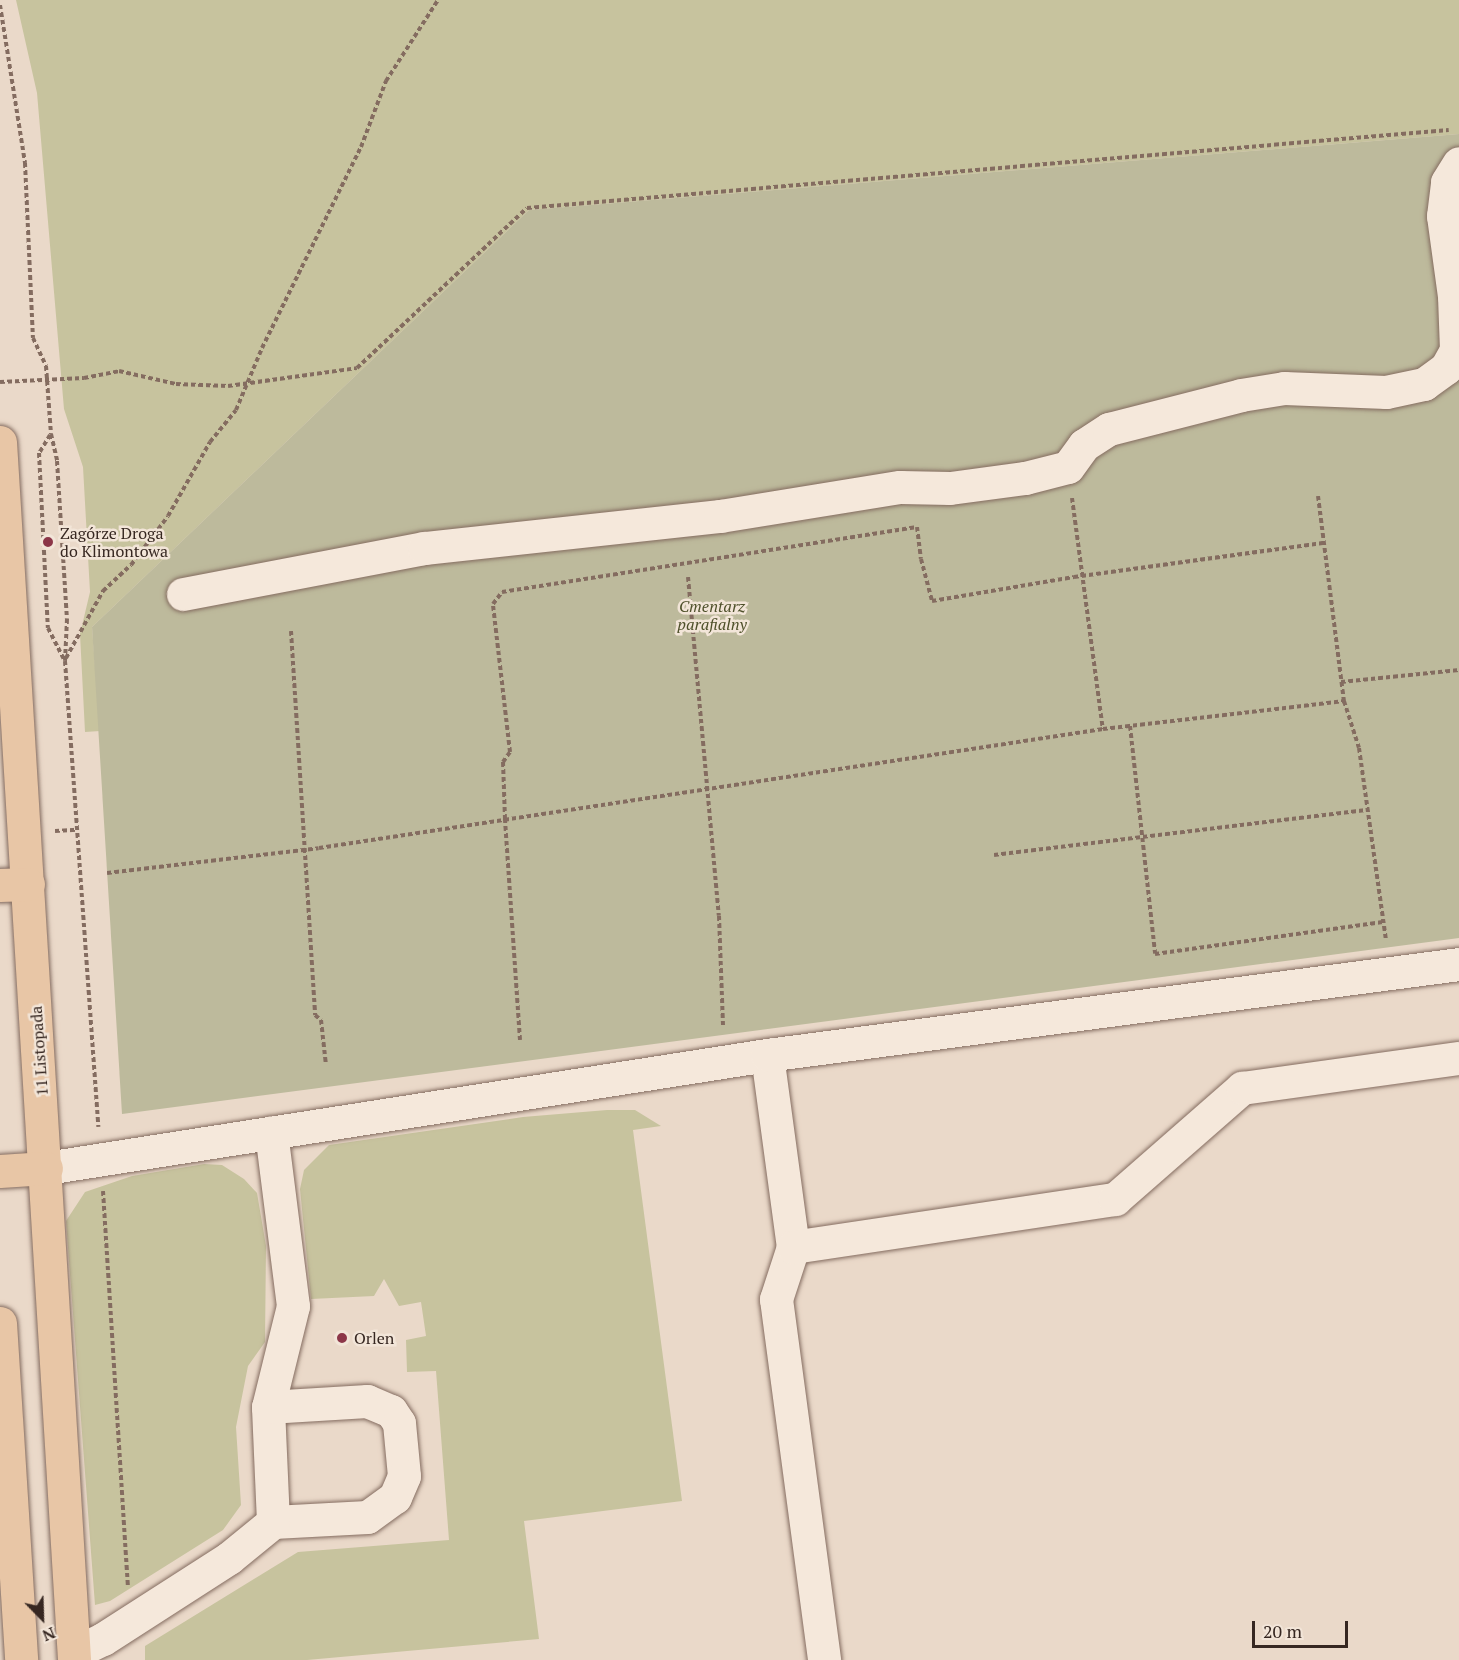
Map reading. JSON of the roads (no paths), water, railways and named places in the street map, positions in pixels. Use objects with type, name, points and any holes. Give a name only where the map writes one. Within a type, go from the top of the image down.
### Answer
[{"type":"main road","name":"11 Listopada","points":[[0,442],[14,884],[46,1168],[74,1656]]},
{"type":"main road","points":[[0,1171],[46,1168]]},
{"type":"main road","points":[[0,1323],[21,1658],[74,1656]]},
{"type":"lane","points":[[183,594],[424,548],[720,516],[900,487],[950,488],[1068,467],[1084,445],[1110,429],[1241,395],[1284,388],[1386,392],[1424,384],[1446,368],[1456,350],[1454,296],[1443,216],[1447,182],[1459,163]]},
{"type":"lane","points":[[46,1168],[767,1055],[1459,963]]},
{"type":"lane","points":[[767,1055],[794,1247],[776,1299],[824,1660]]},
{"type":"lane","points":[[794,1247],[1115,1199],[1242,1088],[1459,1058]]},
{"type":"lane","points":[[271,1132],[293,1306],[268,1407],[273,1522]]},
{"type":"lane","points":[[74,1656],[229,1558],[273,1522],[367,1517],[395,1497],[404,1476],[399,1423],[391,1411],[367,1401],[268,1407]]},
{"type":"place","name":"Zagórze Droga do Klimontowa","points":[[48,542]]},
{"type":"place","name":"Orlen","points":[[342,1338]]},
{"type":"park label","name":"Cmentarz parafialny","points":[[712,615]]}]
